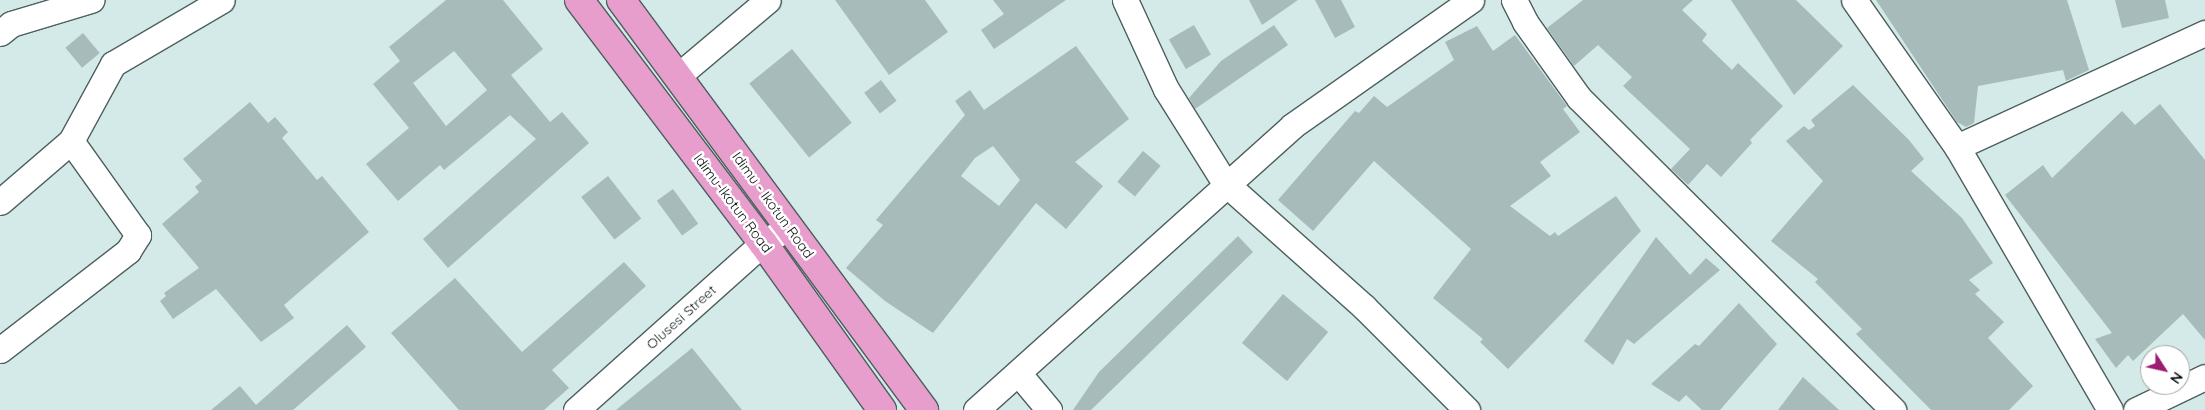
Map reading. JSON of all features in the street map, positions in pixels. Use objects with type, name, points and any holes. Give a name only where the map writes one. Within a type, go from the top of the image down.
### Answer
[{"type":"main road","name":"Idimu-Ikotun Road","points":[[579,0],[763,243],[882,410]]},
{"type":"main road","name":"Idimu - Ikotun Road","points":[[621,0],[679,75],[924,410]]},
{"type":"street","points":[[0,33],[10,24],[91,0]]},
{"type":"street","points":[[0,202],[71,141],[113,64],[222,0]]},
{"type":"street","points":[[679,75],[768,0]]},
{"type":"street","points":[[1125,0],[1166,89],[1226,183],[1364,307],[1467,410]]},
{"type":"street","points":[[976,410],[1019,374],[1226,183],[1292,126],[1471,0]]},
{"type":"street","points":[[1514,0],[1525,22],[1578,98],[1893,410]]},
{"type":"street","points":[[1854,0],[1957,147],[2110,410]]},
{"type":"street","points":[[1957,147],[2205,33]]},
{"type":"street","points":[[0,350],[128,251],[138,235],[71,141]]},
{"type":"street","name":"Olusesi Street","points":[[576,410],[763,243],[789,227]]},
{"type":"street","points":[[1019,374],[1049,410]]},
{"type":"street","points":[[2136,410],[2205,377]]},
{"type":"building","points":[[446,0],[503,0],[543,49],[511,75],[550,122],[562,112],[589,143],[448,268],[423,239],[536,139],[510,115],[444,170],[440,165],[398,201],[366,164],[409,128],[373,84],[400,61],[389,47]],"holes":[[[454,51],[487,90],[446,126],[413,83]]]},
{"type":"building","points":[[835,0],[925,0],[948,32],[889,75]]},
{"type":"building","points":[[993,0],[1066,0],[994,49],[981,30],[1004,14]]},
{"type":"building","points":[[1249,0],[1298,0],[1262,25]]},
{"type":"building","points":[[1315,0],[1341,0],[1355,27],[1335,38]]},
{"type":"building","points":[[1583,0],[1693,0],[1682,10],[1707,34],[1702,41],[1732,70],[1738,63],[1783,106],[1750,140],[1752,143],[1721,177],[1707,164],[1688,185],[1671,169],[1690,149],[1623,86],[1632,77],[1598,45],[1574,66],[1547,28]]},
{"type":"building","points":[[1731,0],[1796,0],[1843,46],[1794,95]]},
{"type":"building","points":[[1876,0],[2067,0],[2089,70],[2066,81],[2063,70],[1978,86],[1974,123],[1966,127],[1957,122]]},
{"type":"building","points":[[2115,0],[2165,0],[2169,18],[2122,28]]},
{"type":"building","points":[[1194,25],[1211,54],[1186,69],[1169,40]]},
{"type":"building","points":[[1274,25],[1288,45],[1195,109],[1189,98],[1221,61]]},
{"type":"building","points":[[1477,26],[1493,51],[1515,35],[1567,106],[1563,109],[1580,132],[1540,162],[1551,176],[1510,206],[1550,236],[1555,232],[1558,236],[1616,196],[1641,231],[1508,369],[1480,342],[1483,339],[1433,298],[1471,249],[1374,161],[1313,231],[1278,200],[1355,111],[1359,113],[1374,96],[1387,107],[1454,60],[1445,42]]},
{"type":"building","points":[[83,33],[100,53],[82,68],[65,48]]},
{"type":"building","points":[[1076,46],[1129,119],[1075,162],[1103,186],[1066,229],[1036,203],[933,333],[885,301],[846,268],[883,225],[876,220],[965,115],[955,101],[970,90],[984,110]],"holes":[[[993,146],[1020,180],[999,206],[961,176],[975,158]]]},
{"type":"building","points":[[792,49],[852,123],[809,157],[749,84]]},
{"type":"building","points":[[881,80],[897,101],[880,113],[864,93]]},
{"type":"building","points":[[1853,85],[1909,140],[1924,159],[1911,171],[1962,218],[1993,263],[1969,280],[1980,290],[1975,294],[2004,322],[1988,338],[2033,386],[2009,410],[1931,410],[1856,334],[1862,329],[1815,282],[1818,279],[1771,241],[1823,181],[1786,141],[1804,126],[1809,130],[1815,126],[1811,120]]},
{"type":"building","points":[[250,102],[268,123],[275,117],[288,132],[282,138],[317,180],[322,176],[369,232],[284,305],[294,318],[261,342],[216,289],[173,319],[160,301],[166,296],[164,293],[199,268],[162,224],[199,192],[195,187],[202,181],[183,159]]},
{"type":"building","points":[[2160,104],[2205,160],[2205,340],[2183,314],[2150,345],[2140,345],[2140,354],[2133,361],[2128,355],[2116,368],[2095,339],[2112,333],[2005,195],[2043,165],[2052,178],[2122,111],[2135,125]]},
{"type":"building","points":[[1143,151],[1161,166],[1135,196],[1117,182]]},
{"type":"building","points":[[608,176],[641,219],[614,239],[581,197]]},
{"type":"building","points":[[673,189],[698,224],[682,236],[657,201]]},
{"type":"building","points":[[1238,236],[1253,252],[1091,410],[1073,410],[1099,372]]},
{"type":"building","points":[[1656,237],[1690,275],[1706,258],[1720,270],[1634,344],[1627,339],[1613,365],[1584,341]]},
{"type":"building","points":[[624,262],[646,286],[552,370],[569,388],[544,410],[459,410],[391,333],[455,278],[522,352]]},
{"type":"building","points":[[1283,294],[1328,332],[1287,381],[1242,343]]},
{"type":"building","points":[[1739,303],[1777,344],[1720,410],[1702,410],[1686,395],[1679,402],[1651,384],[1695,344],[1699,346]]},
{"type":"building","points":[[347,325],[366,347],[293,410],[211,410],[240,386],[256,405]]},
{"type":"building","points":[[692,348],[742,410],[616,410]]},
{"type":"building","points":[[1803,377],[1839,410],[1778,410]]}]
